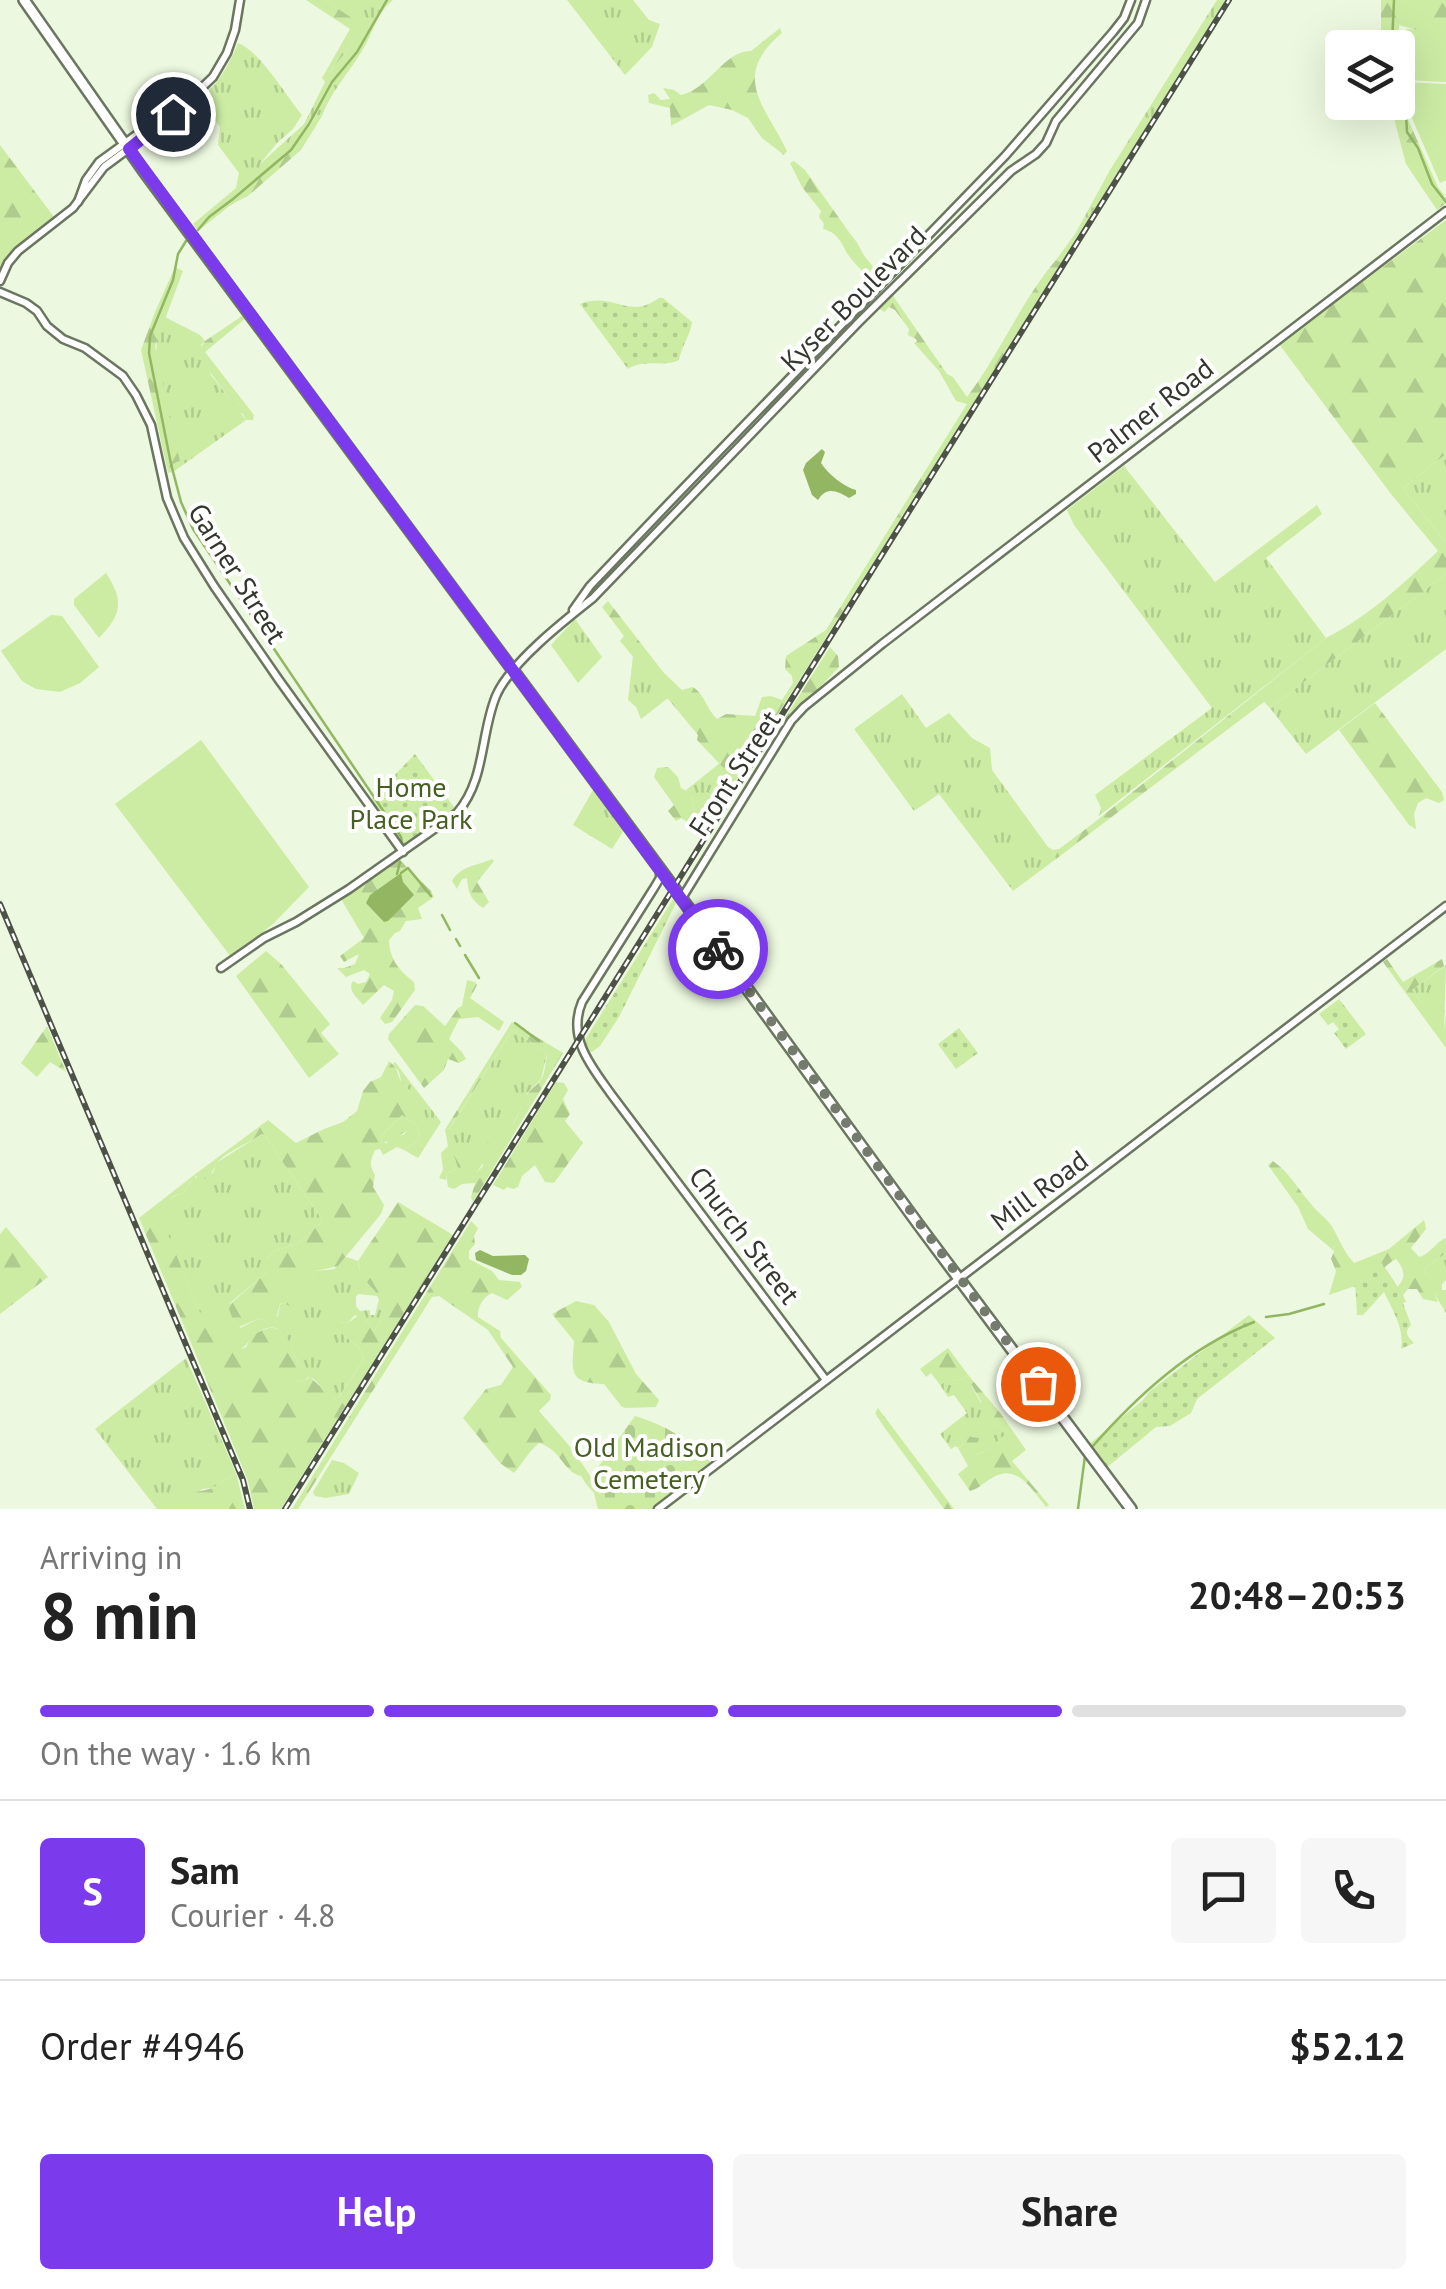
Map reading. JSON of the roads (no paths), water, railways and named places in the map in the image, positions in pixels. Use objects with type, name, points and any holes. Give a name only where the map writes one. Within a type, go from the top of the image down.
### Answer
[{"type":"main road","points":[[24,1],[127,147],[1131,1509]]},
{"type":"street","points":[[0,282],[18,252],[78,202],[92,169],[206,86],[220,68],[235,30],[240,0]]},
{"type":"street","name":"Kyser Boulevard","points":[[571,613],[590,586],[1015,145],[1113,32],[1131,0]]},
{"type":"street","name":"Kyser Boulevard","points":[[220,968],[264,938],[313,912],[457,812],[477,780],[494,699],[513,670],[571,613],[593,598],[997,184],[1036,154],[1056,122],[1138,23],[1146,0]]},
{"type":"street","name":"Palmer Road","points":[[882,644],[1446,211]]},
{"type":"street","name":"Garner Street","points":[[0,292],[26,303],[63,339],[85,348],[123,376],[152,426],[167,498],[184,538],[235,617],[402,852]]},
{"type":"street","name":"Front Street","points":[[682,899],[791,722],[882,644]]},
{"type":"street","points":[[654,888],[660,871]]},
{"type":"street","points":[[654,888],[661,883],[670,884]]},
{"type":"street","name":"Church Street","points":[[654,888],[579,1008],[576,1033],[591,1065],[826,1380]]},
{"type":"street","name":"Mill Road","points":[[658,1509],[1446,906]]},
{"type":"waterway","points":[[198,230],[291,150],[387,0]]},
{"type":"waterway","points":[[1393,30],[1394,0]]},
{"type":"waterway","points":[[1406,120],[1407,132],[1432,184],[1446,202]]},
{"type":"waterway","points":[[186,241],[150,336],[149,353],[181,502],[193,529],[402,842]]},
{"type":"waterway","points":[[397,874],[400,862]]},
{"type":"waterway","points":[[401,873],[408,868],[431,896]]},
{"type":"waterway","points":[[442,915],[450,930]]},
{"type":"waterway","points":[[456,939],[460,946]]},
{"type":"waterway","points":[[465,955],[479,978]]},
{"type":"waterway","points":[[515,1023],[539,1041]]},
{"type":"waterway","points":[[1266,1317],[1324,1304]]},
{"type":"waterway","points":[[1092,1447],[1127,1409],[1186,1359],[1254,1322]]},
{"type":"waterway","points":[[1078,1509],[1085,1456]]},
{"type":"railway","points":[[285,1509],[1229,0]]},
{"type":"railway","points":[[0,904],[243,1480],[250,1509]]},
{"type":"park label","name":"Home Place Park","points":[[411,802]]},
{"type":"park label","name":"Old Madison Cemetery","points":[[649,1462]]}]
